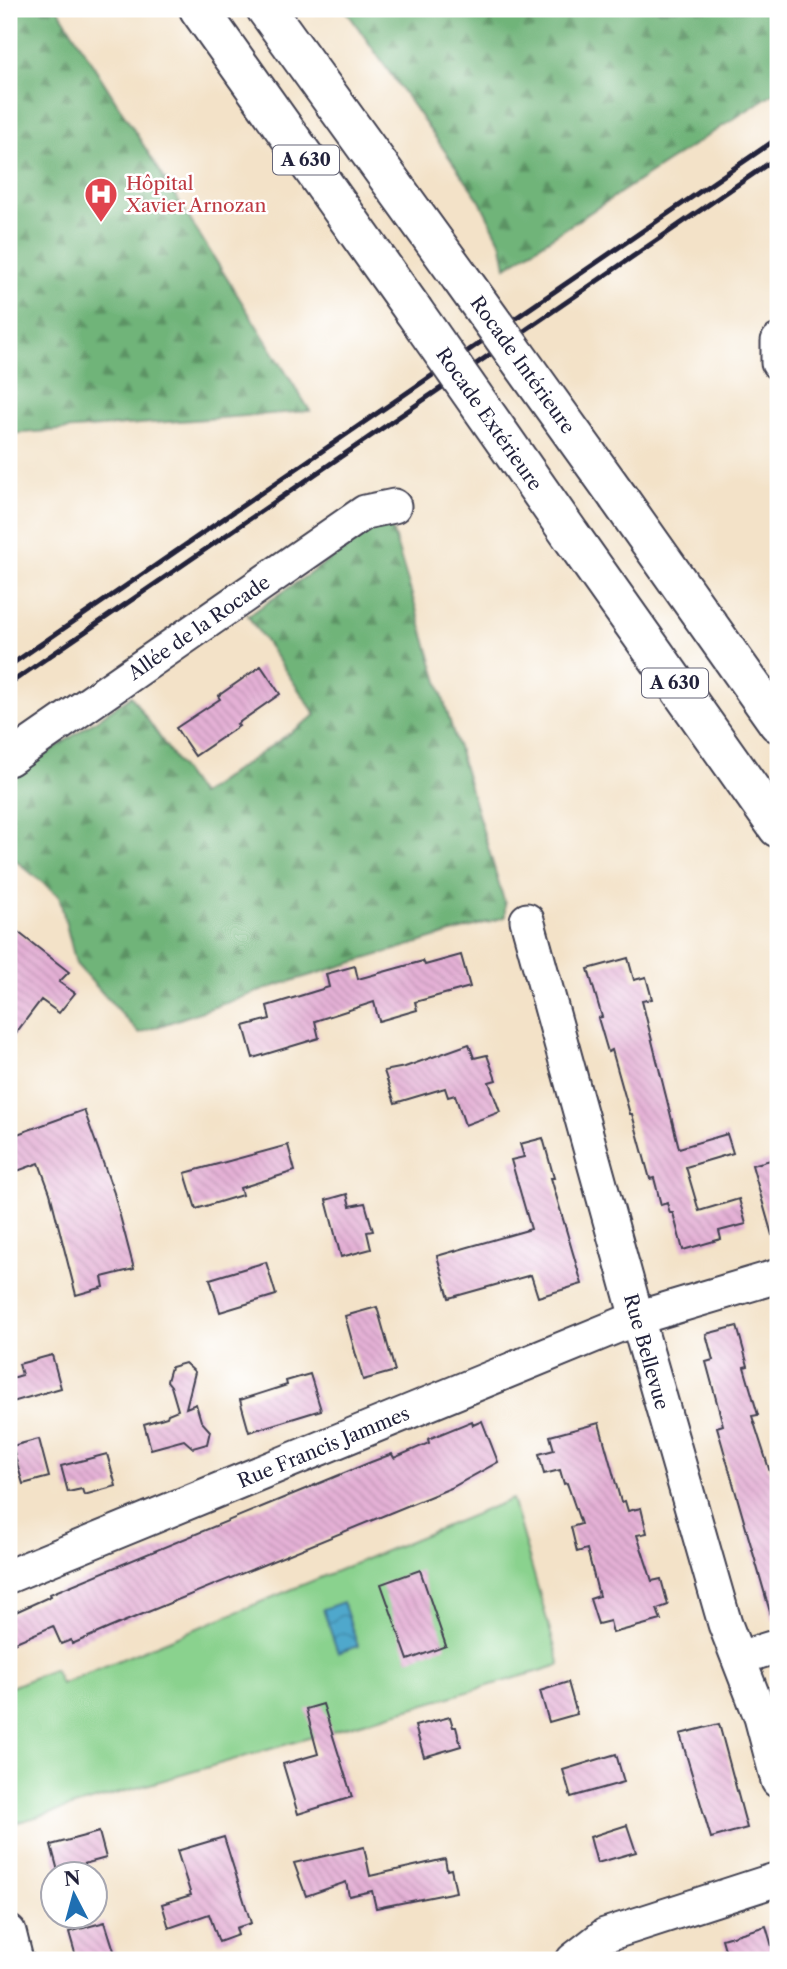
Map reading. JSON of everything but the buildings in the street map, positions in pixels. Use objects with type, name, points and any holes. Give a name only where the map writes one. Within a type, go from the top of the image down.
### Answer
[{"type":"highway","name":"Rocade Extérieure","points":[[199,9],[778,828]]},
{"type":"highway","name":"Rocade Intérieure","points":[[266,9],[778,723]]},
{"type":"street","points":[[778,341],[778,363]]},
{"type":"street","name":"Allée de la Rocade","points":[[9,759],[365,512],[394,506]]},
{"type":"street","name":"Rue Bellevue","points":[[527,920],[725,1624],[761,1717],[778,1781]]},
{"type":"street","name":"Rue Francis Jammes","points":[[9,1576],[637,1318],[778,1276]]},
{"type":"street","points":[[739,1658],[778,1646]]},
{"type":"street","points":[[573,1960],[605,1935],[778,1879]]},
{"type":"street","points":[[9,1932],[16,1960]]},
{"type":"green space","name":"Hôpital Xavier Arnozan","points":[[9,9],[58,9],[310,411],[9,434]]},
{"type":"green space","points":[[345,9],[778,9],[778,90],[506,267],[502,245],[480,201]]},
{"type":"green space","points":[[389,519],[505,904],[505,917],[278,985],[139,1033],[76,964],[59,896],[9,855],[9,780],[131,696],[200,795],[316,715],[248,616]]},
{"type":"green space","points":[[512,1499],[560,1665],[9,1825],[9,1688],[54,1669],[61,1684]]},
{"type":"water","points":[[343,1602],[358,1646],[338,1653],[323,1609]]},
{"type":"railway","points":[[9,666],[778,138]]},
{"type":"railway","points":[[9,684],[778,157]]},
{"type":"place","name":"Hôpital Xavier Arnozan","points":[[101,224]]}]
